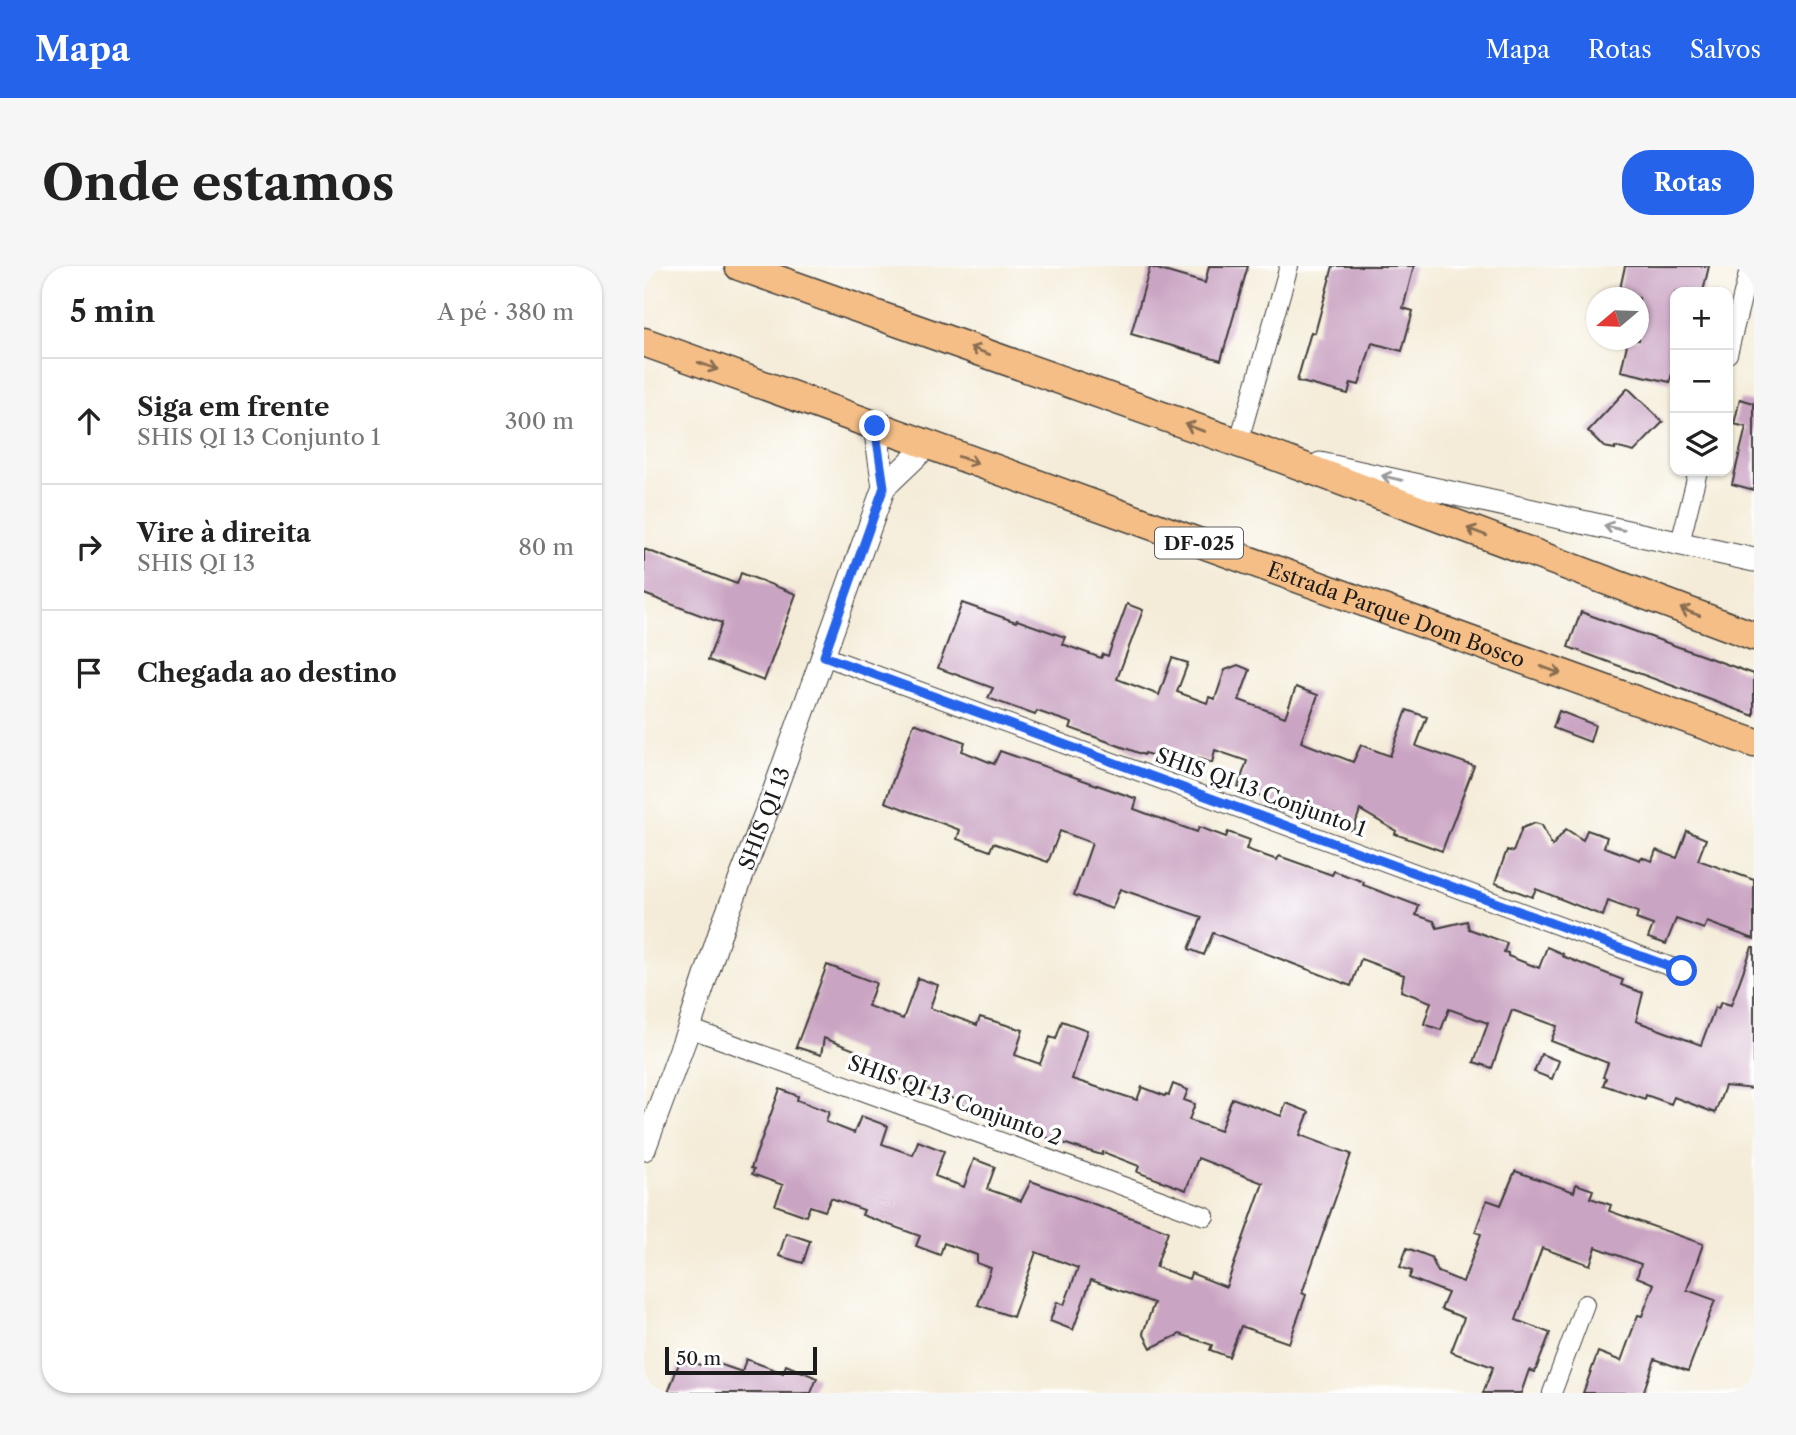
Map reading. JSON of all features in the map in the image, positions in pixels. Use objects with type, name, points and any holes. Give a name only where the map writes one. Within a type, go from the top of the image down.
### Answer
[{"type":"main road","points":[[739,266],[1275,456],[1754,636]]},
{"type":"main road","name":"Estrada Parque Dom Bosco","points":[[644,342],[1754,743]]},
{"type":"street","points":[[1238,443],[1289,266]]},
{"type":"street","points":[[1729,350],[1750,266]]},
{"type":"street","name":"SHIS QI 13","points":[[875,426],[884,487]]},
{"type":"street","name":"SHIS QI 13","points":[[644,1149],[689,1028],[720,930],[774,792],[884,487],[927,446]]},
{"type":"street","points":[[1275,456],[1354,470],[1754,560]]},
{"type":"street","points":[[1680,543],[1697,476]]},
{"type":"street","name":"SHIS QI 13 Conjunto 1","points":[[824,656],[1682,971]]},
{"type":"street","name":"SHIS QI 13 Conjunto 2","points":[[689,1028],[1205,1216]]},
{"type":"street","points":[[1552,1393],[1585,1304]]},
{"type":"building","points":[[1209,266],[1248,266],[1221,360],[1131,334],[1150,267],[1205,283]]},
{"type":"building","points":[[1333,266],[1414,266],[1403,308],[1413,311],[1402,351],[1372,343],[1359,385],[1351,383],[1348,394],[1297,381],[1311,332],[1315,333]]},
{"type":"building","points":[[1625,266],[1709,266],[1704,287],[1670,287],[1670,382],[1621,371],[1626,350],[1649,350],[1649,287],[1620,287]]},
{"type":"building","points":[[1628,388],[1663,422],[1634,452],[1604,447],[1588,431]]},
{"type":"building","points":[[1740,399],[1754,403],[1754,490],[1732,484],[1746,427],[1734,424]]},
{"type":"building","points":[[644,549],[737,584],[741,573],[796,594],[764,681],[708,660],[722,623],[644,594]]},
{"type":"building","points":[[962,603],[1065,637],[1062,644],[1101,658],[1103,654],[1108,656],[1127,604],[1143,610],[1117,679],[1159,695],[1172,658],[1188,663],[1177,692],[1207,703],[1209,697],[1215,699],[1225,670],[1238,665],[1250,670],[1239,700],[1285,717],[1296,687],[1318,695],[1301,742],[1353,762],[1361,745],[1390,756],[1407,710],[1427,717],[1416,746],[1474,766],[1442,851],[1395,834],[1396,831],[1360,810],[1353,831],[1331,823],[1334,814],[1288,798],[1283,812],[1264,806],[1267,798],[1238,787],[1247,761],[1215,750],[1212,763],[1193,756],[1189,766],[1155,753],[1154,756],[1144,755],[1070,728],[1072,723],[1037,711],[1035,715],[988,698],[993,688],[938,668]]},
{"type":"building","points":[[1581,612],[1754,674],[1754,716],[1568,647]]},
{"type":"building","points":[[1559,711],[1595,725],[1590,742],[1553,728]]},
{"type":"building","points":[[914,723],[965,742],[962,751],[994,764],[1000,751],[1137,799],[1134,809],[1197,832],[1199,827],[1226,837],[1228,832],[1250,840],[1246,849],[1277,860],[1279,856],[1332,875],[1334,871],[1364,882],[1363,885],[1419,906],[1416,915],[1434,921],[1437,928],[1467,921],[1469,929],[1507,943],[1504,952],[1508,953],[1508,956],[1539,968],[1547,947],[1563,954],[1562,956],[1623,980],[1621,985],[1643,993],[1636,1021],[1701,1045],[1715,1007],[1718,1009],[1721,1002],[1731,1005],[1754,947],[1754,1089],[1725,1086],[1715,1113],[1674,1097],[1671,1104],[1646,1095],[1645,1099],[1603,1085],[1608,1063],[1551,1041],[1557,1026],[1512,1010],[1492,1068],[1474,1062],[1488,1023],[1449,1009],[1441,1030],[1424,1024],[1431,1002],[1401,991],[1404,975],[1361,959],[1351,986],[1213,933],[1204,955],[1189,949],[1202,917],[1120,889],[1112,909],[1074,895],[1092,843],[1060,831],[1048,862],[993,843],[990,851],[957,839],[960,830],[885,802]]},
{"type":"building","points":[[1535,823],[1542,825],[1552,846],[1566,829],[1583,840],[1587,830],[1607,837],[1604,847],[1640,860],[1641,857],[1652,861],[1656,850],[1677,858],[1687,831],[1706,839],[1698,860],[1754,880],[1754,939],[1707,922],[1704,929],[1676,919],[1666,944],[1648,938],[1653,925],[1636,919],[1638,912],[1608,901],[1603,916],[1536,889],[1532,897],[1495,883],[1507,850],[1513,852],[1522,828]]},
{"type":"building","points":[[827,965],[876,983],[868,1006],[903,1019],[918,978],[938,985],[930,1008],[977,1025],[980,1017],[1023,1030],[1015,1055],[1040,1064],[1050,1037],[1056,1039],[1062,1021],[1087,1030],[1072,1079],[1137,1100],[1142,1087],[1165,1096],[1169,1095],[1173,1084],[1188,1090],[1184,1100],[1195,1104],[1189,1120],[1220,1131],[1232,1098],[1281,1116],[1286,1103],[1309,1112],[1300,1135],[1351,1154],[1302,1293],[1306,1295],[1289,1343],[1241,1326],[1229,1357],[1210,1350],[1212,1345],[1180,1334],[1151,1348],[1143,1333],[1154,1303],[1091,1280],[1073,1330],[1050,1321],[1057,1302],[1064,1305],[1078,1268],[1036,1252],[1013,1317],[978,1305],[991,1268],[977,1263],[977,1255],[944,1243],[940,1255],[916,1246],[920,1236],[862,1215],[864,1210],[831,1198],[825,1211],[810,1206],[806,1216],[775,1205],[783,1185],[752,1174],[754,1169],[751,1168],[780,1089],[798,1096],[797,1100],[829,1112],[826,1122],[854,1133],[861,1116],[888,1126],[882,1144],[913,1155],[918,1141],[944,1151],[935,1176],[964,1187],[974,1159],[995,1167],[987,1189],[1021,1201],[1031,1181],[1168,1231],[1156,1267],[1189,1279],[1191,1273],[1226,1287],[1263,1183],[1198,1158],[1186,1190],[1137,1172],[1139,1166],[1103,1152],[1102,1155],[1075,1147],[966,1110],[967,1107],[961,1105],[962,1102],[856,1063],[860,1052],[824,1038],[821,1055],[796,1047]]},
{"type":"building","points":[[1541,1054],[1559,1061],[1552,1079],[1534,1072]]},
{"type":"building","points":[[1515,1171],[1574,1192],[1576,1184],[1593,1190],[1590,1198],[1611,1205],[1609,1211],[1703,1244],[1687,1290],[1715,1300],[1688,1371],[1655,1359],[1643,1393],[1583,1393],[1598,1352],[1621,1361],[1638,1315],[1642,1316],[1654,1284],[1637,1277],[1641,1264],[1596,1247],[1590,1265],[1542,1248],[1516,1320],[1550,1333],[1535,1372],[1529,1370],[1521,1393],[1483,1393],[1493,1367],[1451,1352],[1464,1318],[1441,1309],[1448,1293],[1409,1278],[1412,1271],[1400,1267],[1407,1248],[1431,1257],[1438,1272],[1463,1282],[1481,1234],[1475,1232],[1487,1200],[1501,1205]]},
{"type":"building","points":[[786,1233],[810,1241],[803,1263],[779,1256]]},
{"type":"building","points":[[681,1358],[703,1366],[716,1363],[742,1372],[746,1359],[783,1373],[786,1365],[817,1378],[811,1393],[668,1393]]},
{"type":"route","points":[[875,426],[884,487],[824,656],[1682,971]]}]
